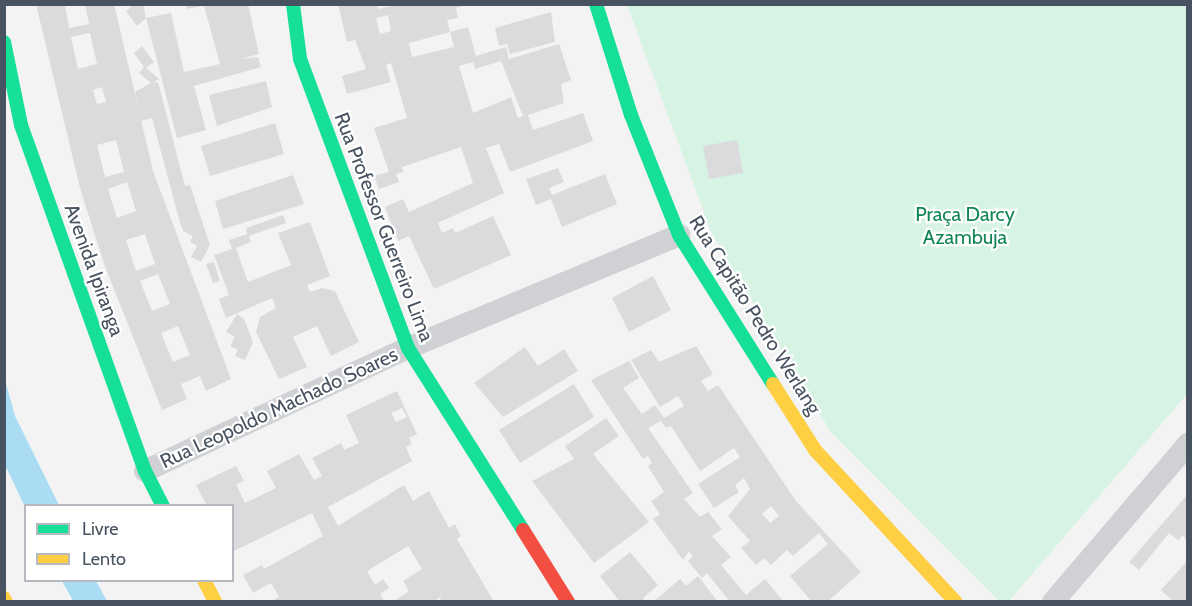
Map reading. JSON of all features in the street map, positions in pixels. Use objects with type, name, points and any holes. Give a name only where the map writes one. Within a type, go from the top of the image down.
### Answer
[{"type":"street","name":"Rua Professor Guerreiro Lima","points":[[293,4],[300,59],[408,348],[568,602]]},
{"type":"street","name":"Rua Capitão Pedro Werlang","points":[[596,4],[631,115],[679,235],[815,450],[956,602]]},
{"type":"street","name":"Avenida Ipiranga","points":[[4,42],[21,125],[145,471],[162,504]]},
{"type":"street","name":"Rua Leopoldo Machado Soares","points":[[145,471],[408,348],[679,235]]},
{"type":"street","points":[[1053,602],[1188,444]]},
{"type":"street","points":[[205,582],[215,602]]},
{"type":"green space","name":"Praça Darcy Azambuja","points":[[627,5],[1187,5],[1187,394],[1009,601],[999,601],[831,432],[712,234]]},
{"type":"water","points":[[4,376],[15,416],[59,504],[24,505],[5,465]]},
{"type":"water","points":[[63,582],[97,582],[107,601],[73,601]]},
{"type":"building","points":[[36,4],[65,4],[69,28],[89,24],[85,4],[114,4],[153,171],[231,379],[206,391],[200,376],[181,384],[187,399],[162,410],[104,264],[80,188]],"holes":[[[90,33],[97,64],[78,69],[71,37]],[[102,87],[106,102],[97,104],[93,90]],[[116,140],[124,172],[105,177],[97,145]],[[127,182],[136,211],[117,218],[108,189]],[[145,234],[155,264],[136,271],[126,240]],[[158,274],[170,304],[152,311],[140,281]],[[178,326],[190,355],[173,362],[161,333]]]},
{"type":"building","points":[[135,4],[143,4],[146,18],[137,26],[126,11]]},
{"type":"building","points":[[186,4],[248,4],[259,54],[240,59],[258,57],[261,67],[194,86],[206,130],[177,138],[146,18],[171,13],[184,72],[220,64],[204,6],[187,9]]},
{"type":"building","points":[[338,4],[377,4],[378,9],[399,4],[468,4],[456,8],[458,18],[447,20],[450,32],[468,27],[476,56],[506,47],[509,59],[559,44],[571,80],[561,84],[564,103],[528,115],[533,130],[583,113],[593,141],[510,172],[499,144],[486,148],[504,193],[438,223],[442,233],[453,228],[455,233],[493,216],[511,255],[434,289],[409,236],[398,241],[385,207],[403,199],[409,212],[473,183],[461,147],[402,167],[403,172],[396,174],[399,182],[379,189],[374,176],[389,172],[374,128],[407,118],[391,63],[386,65],[391,82],[347,94],[342,76],[366,69],[355,40],[347,42]],"holes":[[[388,15],[391,31],[380,34],[376,18]],[[450,32],[454,47],[412,57],[409,43]],[[501,61],[523,116],[518,118],[511,97],[473,113],[459,66],[473,62],[475,69]]]},
{"type":"building","points":[[551,12],[555,42],[510,54],[507,44],[499,46],[495,28]]},
{"type":"building","points":[[142,46],[154,62],[146,68],[159,79],[153,83],[158,82],[185,186],[190,185],[210,245],[201,262],[191,257],[197,246],[190,242],[193,236],[183,231],[152,118],[141,121],[135,92],[151,83],[139,73],[144,67],[134,53]]},
{"type":"building","points":[[266,81],[272,107],[217,126],[209,95]]},
{"type":"building","points":[[275,123],[284,154],[210,176],[201,146]]},
{"type":"building","points":[[737,140],[743,173],[709,179],[703,146]]},
{"type":"building","points":[[558,168],[564,182],[549,188],[552,195],[605,174],[617,204],[562,227],[551,199],[536,205],[526,179]]},
{"type":"building","points":[[293,175],[304,204],[223,229],[215,201]]},
{"type":"building","points":[[283,215],[286,223],[249,236],[251,242],[236,248],[248,282],[291,265],[278,233],[310,222],[330,276],[307,285],[310,292],[322,288],[335,291],[359,342],[331,356],[317,326],[293,337],[307,367],[279,379],[256,332],[260,317],[276,308],[272,298],[226,318],[219,299],[229,295],[214,255],[232,249],[229,240],[247,234],[246,228]]},
{"type":"building","points":[[214,262],[220,281],[213,283],[206,264]]},
{"type":"building","points":[[653,276],[671,310],[629,332],[612,298]]},
{"type":"building","points":[[237,314],[244,319],[253,342],[245,360],[235,356],[238,350],[230,346],[235,337],[226,332]]},
{"type":"building","points":[[696,346],[713,374],[701,381],[708,391],[718,385],[796,501],[861,572],[827,602],[812,602],[790,576],[828,544],[819,533],[793,556],[787,550],[771,565],[764,558],[756,565],[741,548],[750,541],[728,516],[750,489],[744,478],[735,485],[739,492],[714,508],[698,484],[740,457],[734,448],[700,471],[671,426],[666,428],[661,421],[648,428],[693,493],[684,499],[700,517],[708,512],[722,529],[712,536],[731,557],[721,565],[746,595],[765,579],[784,602],[730,602],[707,573],[702,578],[688,561],[693,556],[689,551],[683,560],[653,519],[660,514],[651,501],[664,492],[648,466],[652,463],[648,456],[643,459],[591,380],[629,361],[639,378],[623,388],[642,414],[655,405],[664,418],[684,406],[678,396],[660,407],[631,360],[651,350],[659,362]],"holes":[[[771,506],[779,516],[770,523],[762,514]]]},
{"type":"building","points":[[525,347],[538,366],[564,349],[578,371],[503,417],[474,383]]},
{"type":"building","points":[[574,384],[594,417],[520,463],[499,430]]},
{"type":"building","points":[[397,391],[417,434],[409,438],[412,444],[406,447],[412,461],[328,507],[338,526],[404,485],[413,501],[429,491],[449,528],[455,524],[461,536],[457,539],[493,600],[438,602],[442,596],[433,602],[392,602],[409,591],[403,581],[422,569],[408,546],[367,571],[375,585],[383,579],[389,588],[380,594],[385,602],[270,602],[279,597],[271,583],[253,593],[243,575],[262,565],[264,569],[323,536],[312,513],[234,551],[234,504],[206,504],[196,485],[236,466],[244,481],[236,484],[245,503],[276,488],[267,471],[299,454],[314,480],[322,476],[312,458],[341,443],[344,450],[359,443],[346,415]],"holes":[[[402,408],[407,417],[396,422],[391,413]]]},
{"type":"building","points":[[606,418],[619,436],[593,454],[649,522],[594,563],[532,481],[574,459],[565,446]]},
{"type":"building","points":[[1188,494],[1188,544],[1183,535],[1178,540],[1169,533],[1139,570],[1129,562]]},
{"type":"building","points":[[630,552],[658,585],[643,598],[646,602],[620,602],[600,576]]},
{"type":"building","points":[[1188,560],[1188,602],[1174,602],[1161,590]]},
{"type":"building","points":[[698,576],[718,602],[653,602],[680,579],[686,586]]},
{"type":"traffic: fast","points":[[293,4],[300,59],[408,348],[523,530]]},
{"type":"traffic: fast","points":[[596,4],[631,115],[679,235],[773,384]]},
{"type":"traffic: fast","points":[[4,42],[21,125],[145,471],[162,504]]},
{"type":"traffic: slow","points":[[773,384],[815,450],[956,602]]},
{"type":"traffic: slow","points":[[205,582],[215,602]]},
{"type":"traffic: slow","points":[[4,598],[6,602]]},
{"type":"traffic: jam","points":[[523,530],[568,602]]}]
